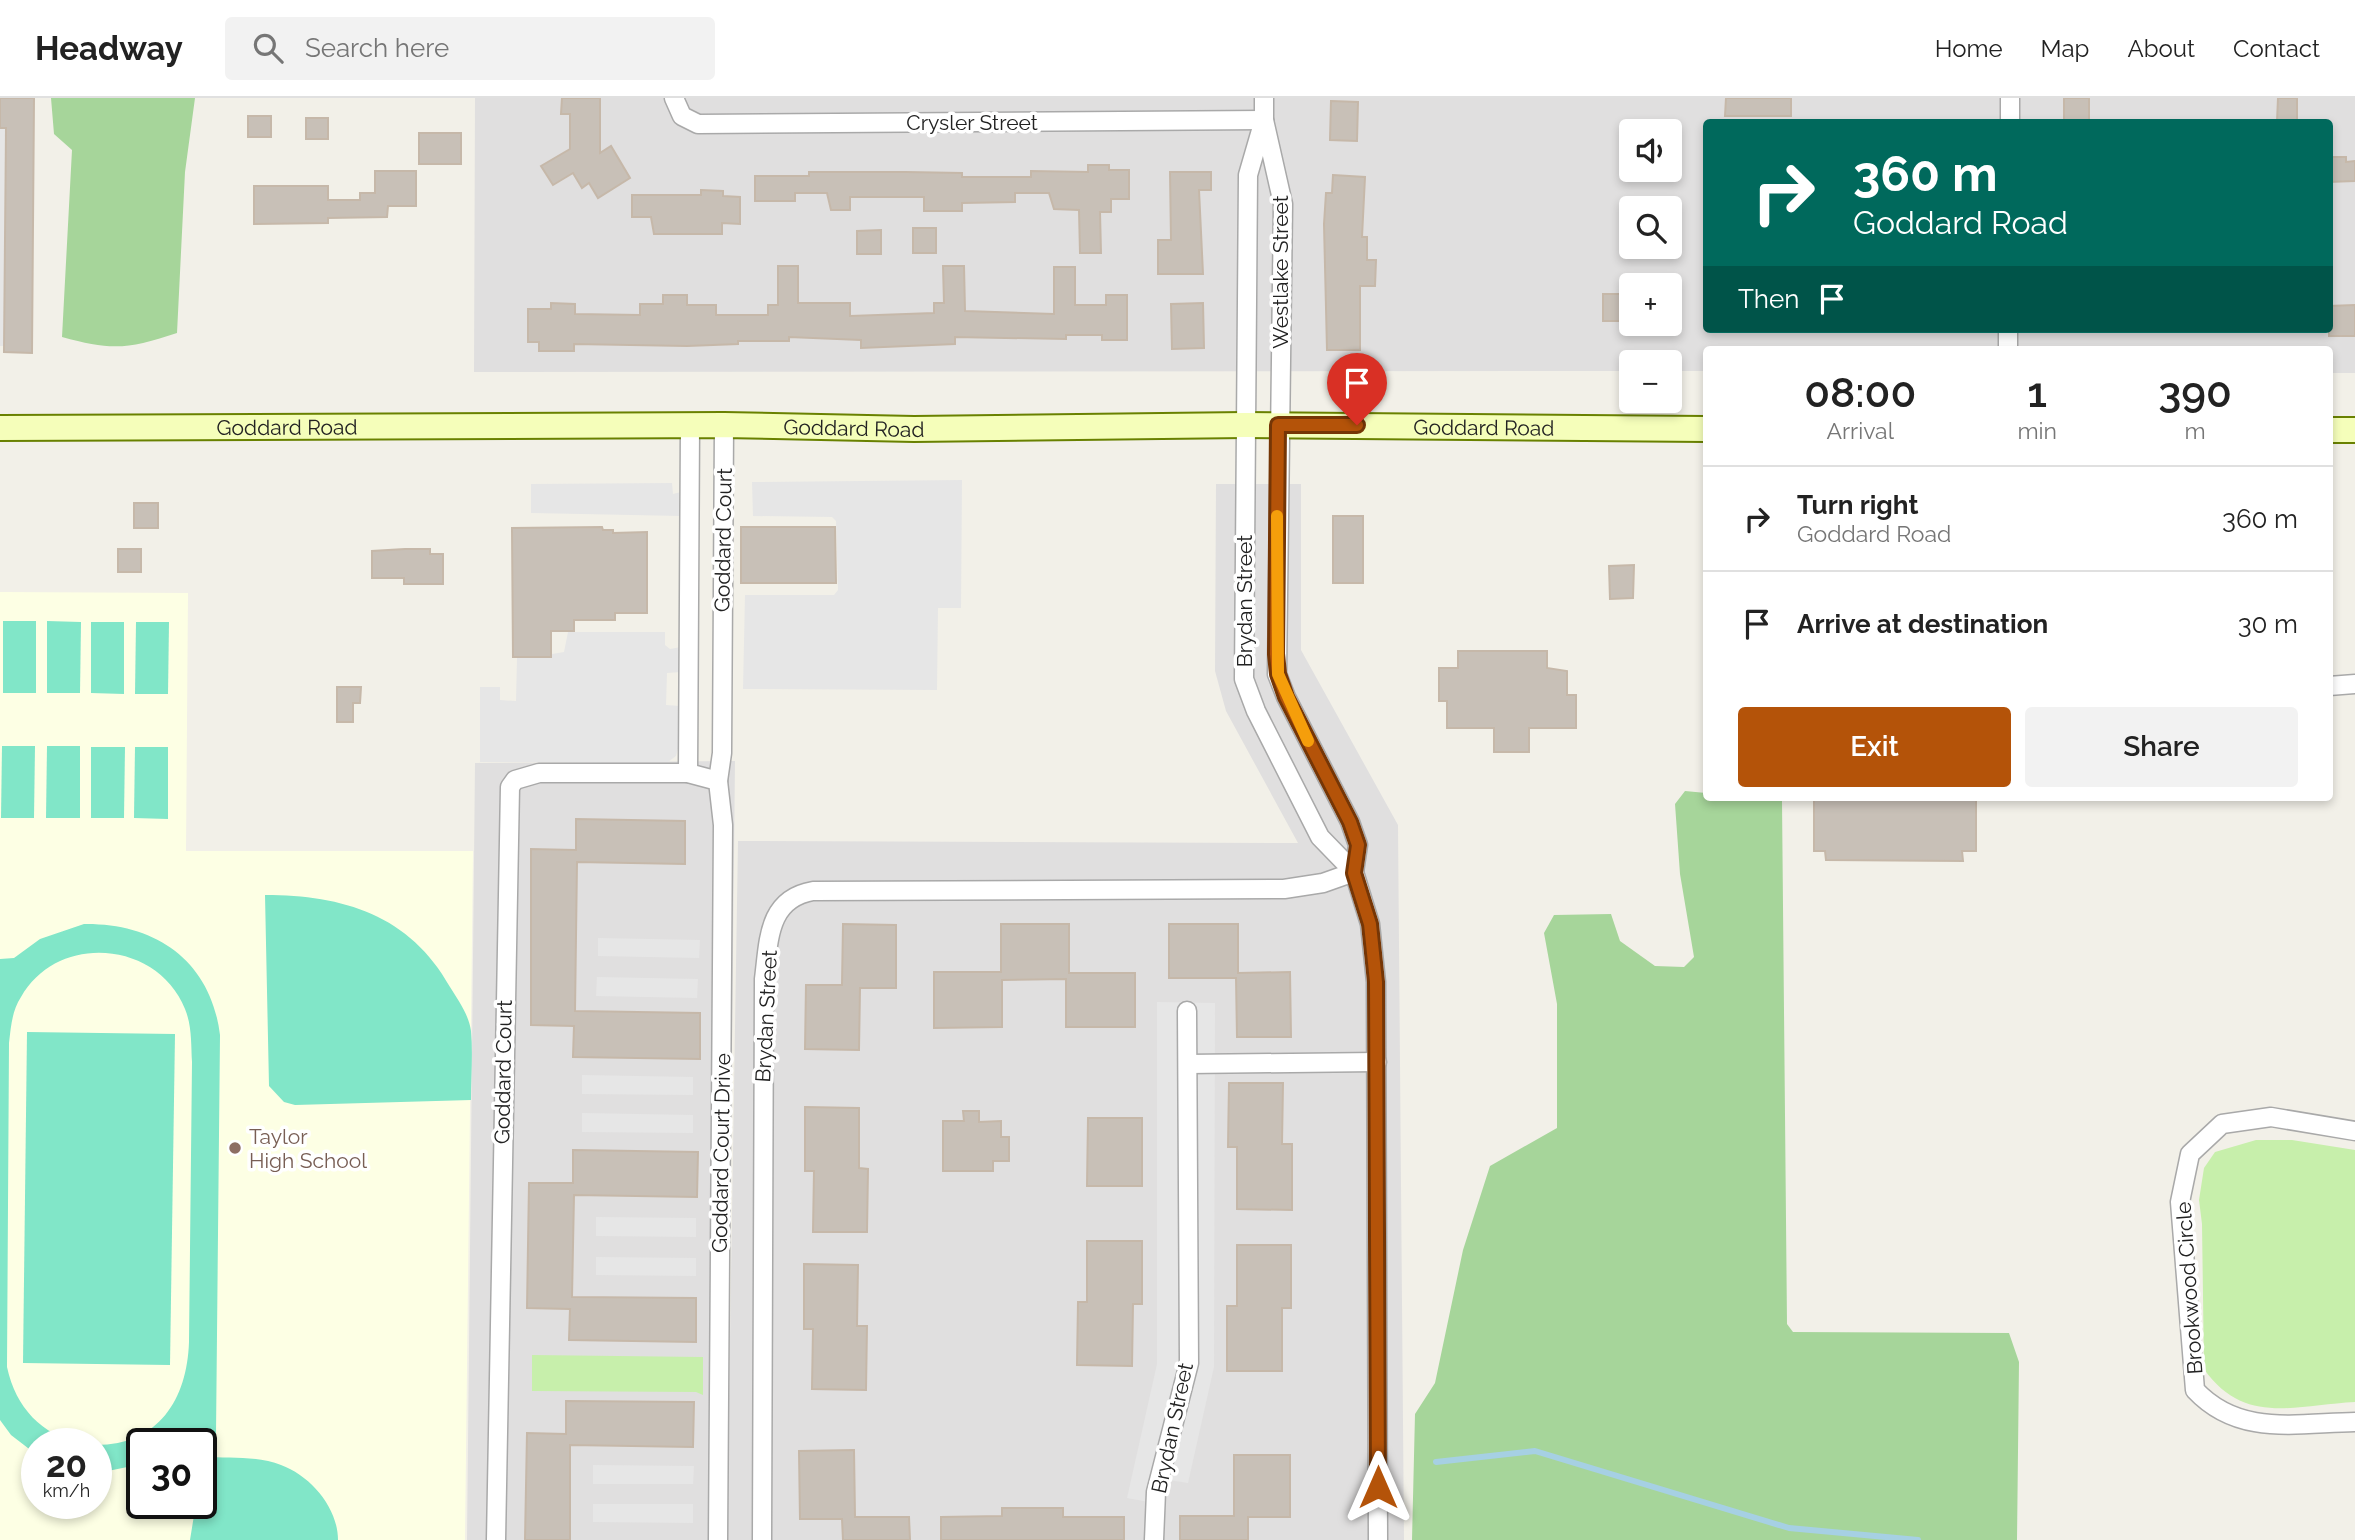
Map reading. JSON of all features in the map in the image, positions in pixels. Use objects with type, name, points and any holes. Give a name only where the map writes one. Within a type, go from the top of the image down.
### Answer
[{"type":"main road","name":"Goddard Road","points":[[0,428],[724,425],[928,429],[1278,425],[1703,429]]},
{"type":"main road","points":[[2333,430],[2355,430]]},
{"type":"street","name":"Crysler Street","points":[[674,98],[682,116],[698,124],[1264,120]]},
{"type":"street","name":"Westlake Street","points":[[1264,98],[1264,120],[1283,204],[1278,425]]},
{"type":"street","points":[[2010,98],[2010,119]]},
{"type":"street","name":"Westlake Street","points":[[1245,425],[1248,175],[1264,120]]},
{"type":"street","name":"Goddard Court","points":[[703,776],[722,752],[724,425]]},
{"type":"street","name":"Brydan Street","points":[[1245,425],[1244,679],[1256,711],[1321,837],[1354,873]]},
{"type":"street","name":"Brydan Street","points":[[1278,425],[1278,674],[1286,697],[1350,822],[1358,845],[1354,873],[1371,936],[1376,982],[1378,1540]]},
{"type":"street","name":"Goddard Court","points":[[690,426],[703,776]]},
{"type":"street","points":[[2333,686],[2355,684]]},
{"type":"street","name":"Goddard Court","points":[[496,1540],[510,786],[515,780],[539,773],[703,776]]},
{"type":"street","name":"Goddard Court Drive","points":[[703,776],[723,825],[718,1540]]},
{"type":"street","name":"Brydan Street","points":[[762,1540],[764,979],[770,932],[785,902],[795,894],[813,891],[1284,889],[1323,883],[1354,873]]},
{"type":"street","name":"Brydan Street","points":[[1154,1540],[1156,1492],[1189,1363],[1188,1010]]},
{"type":"street","points":[[1188,1064],[1377,1062]]},
{"type":"street","name":"Brookwood Circle","points":[[2355,1131],[2271,1117],[2222,1124],[2190,1154],[2180,1202],[2195,1390],[2211,1406],[2242,1419],[2278,1426],[2355,1422]]},
{"type":"shaded area","points":[[475,98],[2355,98],[2355,373],[2333,373],[2333,346],[1703,346],[1703,371],[1682,371],[1682,350],[1619,350],[1619,371],[474,372]]},
{"type":"shaded area","points":[[0,129],[5,129],[4,346],[0,346]]},
{"type":"shaded area","points":[[962,480],[961,608],[938,608],[937,690],[743,689],[745,595],[834,595],[838,590],[836,521],[832,517],[753,516],[752,482]]},
{"type":"shaded area","points":[[672,483],[673,494],[681,492],[681,516],[531,513],[531,484]]},
{"type":"shaded area","points":[[1216,484],[1301,484],[1301,650],[1398,825],[1404,1540],[467,1540],[475,763],[735,761],[727,1525],[738,841],[1298,843],[1226,711],[1215,671]]},
{"type":"shaded area","name":"Taylor High School","points":[[0,592],[188,593],[186,851],[473,851],[465,1540],[0,1540]]},
{"type":"shaded area","points":[[568,632],[665,632],[665,645],[670,649],[681,647],[680,672],[667,673],[666,705],[680,706],[679,745],[676,756],[668,762],[480,762],[480,687],[500,687],[500,700],[516,701],[517,658],[552,657],[552,654],[564,652]]},
{"type":"shaded area","points":[[598,938],[700,940],[699,958],[598,956]]},
{"type":"shaded area","points":[[597,977],[698,979],[697,998],[596,996]]},
{"type":"shaded area","points":[[1157,1002],[1215,1003],[1214,1367],[1188,1483],[1169,1480],[1165,1505],[1127,1498],[1157,1364]]},
{"type":"shaded area","points":[[582,1075],[693,1077],[693,1095],[582,1094]]},
{"type":"shaded area","points":[[582,1113],[693,1115],[693,1133],[582,1132]]},
{"type":"shaded area","points":[[596,1217],[696,1218],[696,1237],[596,1236]]},
{"type":"shaded area","points":[[596,1257],[696,1258],[696,1276],[596,1275]]},
{"type":"shaded area","points":[[593,1465],[694,1466],[693,1484],[593,1484]]},
{"type":"shaded area","points":[[593,1504],[693,1504],[693,1523],[593,1522]]},
{"type":"green space","points":[[51,98],[195,98],[185,172],[177,333],[120,346],[94,345],[62,337],[72,150],[54,134]]},
{"type":"green space","points":[[3,621],[36,621],[36,693],[3,693]]},
{"type":"green space","points":[[47,621],[81,622],[80,693],[47,693]]},
{"type":"green space","points":[[91,622],[124,622],[124,694],[91,693]]},
{"type":"green space","points":[[136,622],[169,622],[168,694],[135,694]]},
{"type":"green space","points":[[2,746],[35,746],[34,818],[1,818]]},
{"type":"green space","points":[[47,746],[80,746],[80,818],[46,818]]},
{"type":"green space","points":[[91,747],[125,747],[124,818],[91,818]]},
{"type":"green space","points":[[135,747],[168,747],[168,819],[134,818]]},
{"type":"green space","points":[[1685,791],[1703,793],[1703,801],[1782,801],[1787,1324],[1793,1332],[2009,1333],[2019,1362],[2017,1540],[1412,1540],[1415,1414],[1435,1383],[1463,1250],[1490,1166],[1557,1128],[1557,1004],[1544,933],[1554,915],[1611,914],[1620,941],[1655,966],[1684,967],[1694,957],[1680,874],[1675,804]]},
{"type":"green space","points":[[265,895],[321,899],[347,905],[372,914],[415,942],[434,962],[468,1019],[472,1039],[471,1100],[295,1105],[284,1102],[269,1086]]},
{"type":"green space","points":[[84,924],[110,925],[156,939],[176,951],[192,967],[205,986],[215,1009],[220,1035],[216,1428],[151,1428],[175,1400],[187,1363],[189,1342],[192,1062],[187,1015],[172,986],[153,969],[131,958],[107,953],[82,954],[58,962],[38,976],[21,997],[12,1019],[9,1043],[7,1367],[11,1382],[24,1407],[45,1428],[21,1428],[21,1443],[11,1435],[0,1420],[0,959],[14,958],[40,939]]},
{"type":"green space","points":[[27,1032],[175,1034],[170,1365],[23,1363]]},
{"type":"green space","points":[[2256,1140],[2292,1140],[2355,1150],[2355,1402],[2291,1408],[2254,1405],[2236,1399],[2220,1387],[2204,1369],[2202,1224],[2199,1200],[2204,1168],[2215,1152]]},
{"type":"green space","points":[[532,1355],[703,1357],[703,1395],[696,1392],[532,1391]]},
{"type":"green space","points":[[126,1440],[126,1467],[112,1470],[112,1444]]},
{"type":"green space","points":[[217,1457],[263,1460],[281,1465],[303,1477],[328,1505],[337,1528],[338,1540],[190,1540],[193,1519],[217,1519]]},
{"type":"building","points":[[0,98],[34,98],[32,353],[4,352],[6,128],[0,128]]},
{"type":"building","points":[[562,98],[600,98],[600,153],[611,146],[630,178],[598,198],[589,183],[582,188],[573,173],[553,185],[541,166],[570,149],[570,114],[561,114]]},
{"type":"building","points":[[1726,98],[1791,98],[1791,116],[1725,116]]},
{"type":"building","points":[[2064,98],[2089,98],[2089,119],[2064,119]]},
{"type":"building","points":[[2278,98],[2297,98],[2297,119],[2277,119]]},
{"type":"building","points":[[1331,101],[1358,102],[1357,141],[1330,140]]},
{"type":"building","points":[[248,116],[271,116],[271,137],[248,137]]},
{"type":"building","points":[[306,118],[328,118],[328,139],[306,139]]},
{"type":"building","points":[[419,133],[461,133],[461,164],[419,164]]},
{"type":"building","points":[[2333,157],[2346,157],[2346,162],[2355,161],[2355,181],[2333,182]]},
{"type":"building","points":[[1088,165],[1109,165],[1109,170],[1129,170],[1129,199],[1111,199],[1111,212],[1100,212],[1101,253],[1080,253],[1079,210],[1054,209],[1049,193],[1015,193],[1015,202],[962,203],[962,211],[924,211],[924,197],[850,197],[850,210],[831,210],[827,193],[795,193],[795,201],[755,201],[755,176],[809,176],[809,172],[906,172],[962,173],[962,177],[1031,177],[1031,171],[1088,172]]},
{"type":"building","points":[[375,171],[416,171],[416,206],[388,206],[387,217],[328,218],[328,223],[254,224],[254,186],[328,186],[328,200],[360,200],[360,193],[375,193]]},
{"type":"building","points":[[1170,172],[1211,172],[1211,190],[1199,190],[1203,274],[1158,274],[1158,240],[1171,240]]},
{"type":"building","points":[[1333,175],[1365,177],[1362,237],[1367,237],[1367,260],[1376,260],[1375,286],[1360,286],[1360,350],[1327,350],[1324,224],[1326,193],[1332,193]]},
{"type":"building","points":[[701,190],[723,191],[723,196],[740,197],[740,224],[722,223],[722,234],[654,234],[651,217],[632,217],[632,195],[701,195]]},
{"type":"building","points":[[913,228],[936,228],[936,253],[913,253]]},
{"type":"building","points":[[881,230],[881,254],[857,254],[857,231]]},
{"type":"building","points":[[778,266],[798,266],[798,303],[850,303],[850,316],[934,313],[934,303],[944,303],[943,266],[964,266],[965,311],[1054,314],[1054,267],[1075,267],[1075,305],[1106,305],[1106,295],[1127,295],[1127,340],[1102,340],[1102,335],[1066,335],[1066,339],[955,337],[955,344],[861,348],[861,340],[789,337],[789,341],[738,341],[738,344],[687,346],[574,344],[574,351],[539,351],[539,342],[528,342],[528,309],[551,309],[551,303],[575,304],[575,314],[640,315],[640,304],[663,304],[663,295],[687,295],[687,305],[716,305],[716,315],[768,315],[768,305],[778,305]]},
{"type":"building","points":[[1603,294],[1619,294],[1619,321],[1603,321]]},
{"type":"building","points":[[1203,303],[1204,348],[1172,349],[1171,304]]},
{"type":"building","points":[[2355,305],[2355,336],[2329,336],[2329,333],[2333,333],[2333,306]]},
{"type":"building","points":[[134,503],[158,503],[158,528],[134,528]]},
{"type":"building","points":[[1333,516],[1363,516],[1363,583],[1333,583]]},
{"type":"building","points":[[602,527],[603,530],[613,530],[613,533],[647,532],[647,613],[615,613],[615,620],[574,620],[574,631],[551,631],[551,657],[513,657],[512,528]]},
{"type":"building","points":[[741,527],[835,527],[836,583],[741,583]]},
{"type":"building","points":[[118,549],[141,549],[141,572],[118,572]]},
{"type":"building","points":[[430,549],[430,554],[443,554],[443,584],[404,584],[404,578],[372,578],[372,551]]},
{"type":"building","points":[[1634,565],[1633,598],[1610,599],[1609,566]]},
{"type":"building","points":[[1458,651],[1547,651],[1547,668],[1567,671],[1567,695],[1576,695],[1576,728],[1529,728],[1529,752],[1494,752],[1494,728],[1447,728],[1447,701],[1439,701],[1439,668],[1458,668]]},
{"type":"building","points":[[337,687],[361,687],[360,703],[353,703],[353,722],[337,722]]},
{"type":"building","points":[[1814,801],[1976,801],[1976,851],[1962,851],[1963,861],[1826,860],[1825,851],[1814,851]]},
{"type":"building","points":[[576,819],[685,821],[685,864],[577,862],[575,1011],[700,1013],[700,1059],[573,1057],[574,1026],[531,1025],[531,849],[576,850]]},
{"type":"building","points":[[843,924],[896,925],[896,988],[860,988],[859,1050],[805,1049],[806,985],[842,985]]},
{"type":"building","points":[[1001,924],[1069,924],[1069,973],[1135,973],[1135,1027],[1066,1027],[1066,979],[1002,980],[1002,1027],[934,1028],[934,972],[1001,972]]},
{"type":"building","points":[[1169,924],[1238,924],[1238,973],[1290,972],[1291,1037],[1237,1037],[1236,978],[1169,978]]},
{"type":"building","points":[[1229,1083],[1283,1083],[1282,1144],[1292,1144],[1292,1210],[1237,1209],[1237,1147],[1228,1147]]},
{"type":"building","points":[[805,1107],[859,1108],[859,1168],[868,1169],[867,1232],[813,1232],[814,1171],[805,1171]]},
{"type":"building","points":[[963,1111],[979,1111],[979,1122],[1001,1121],[1001,1137],[1009,1137],[1009,1161],[993,1161],[993,1171],[943,1171],[943,1121],[964,1121]]},
{"type":"building","points":[[1088,1118],[1142,1118],[1142,1186],[1087,1186]]},
{"type":"building","points":[[573,1150],[698,1152],[697,1197],[574,1195],[572,1297],[696,1298],[696,1342],[569,1340],[570,1309],[527,1308],[529,1183],[573,1183]]},
{"type":"building","points":[[1087,1241],[1142,1241],[1142,1304],[1133,1304],[1132,1366],[1077,1365],[1078,1302],[1087,1302]]},
{"type":"building","points":[[1237,1245],[1291,1245],[1291,1308],[1282,1308],[1282,1371],[1227,1371],[1227,1306],[1237,1306]]},
{"type":"building","points":[[804,1264],[858,1265],[857,1326],[867,1326],[866,1390],[812,1389],[813,1329],[804,1329]]},
{"type":"building","points":[[566,1401],[694,1402],[693,1447],[570,1445],[570,1540],[525,1540],[527,1433],[566,1434]]},
{"type":"building","points":[[854,1450],[855,1517],[909,1517],[910,1540],[843,1540],[842,1519],[800,1519],[799,1451]]},
{"type":"building","points":[[1234,1455],[1290,1455],[1290,1517],[1248,1517],[1248,1540],[1180,1540],[1180,1516],[1234,1516]]},
{"type":"building","points":[[1002,1508],[1063,1508],[1063,1517],[1124,1517],[1124,1540],[941,1540],[941,1517],[1002,1516]]},
{"type":"waterway","points":[[1436,1462],[1535,1451],[1789,1528],[1918,1540]]},
{"type":"slow traffic","points":[[1277,516],[1278,674],[1308,741]]},
{"type":"place","name":"Taylor High School","points":[[235,1148]]},
{"type":"route","points":[[1357,425],[1278,425],[1276,654],[1278,674],[1286,697],[1350,822],[1358,845],[1354,873],[1370,924],[1376,982],[1378,1487]]}]
